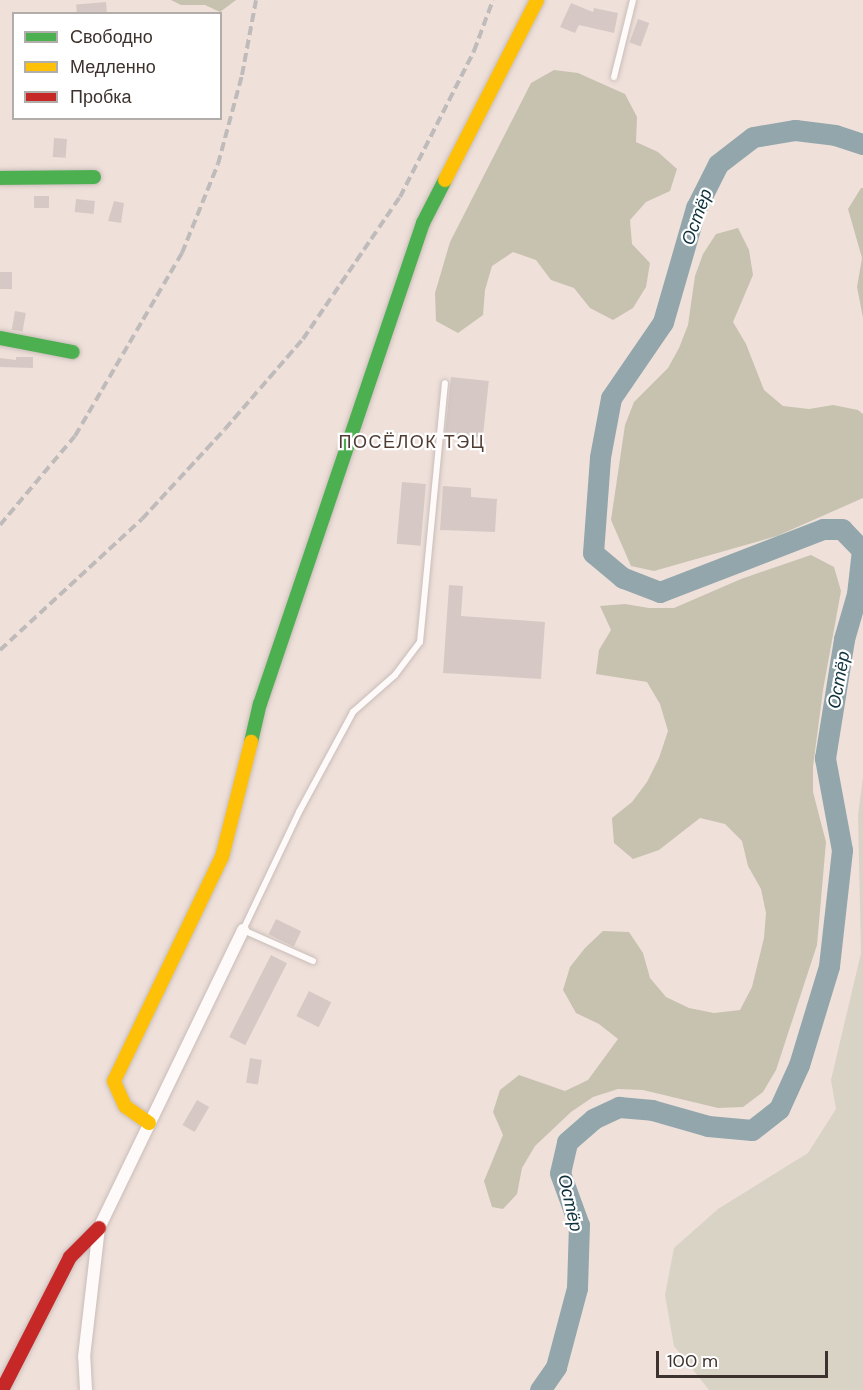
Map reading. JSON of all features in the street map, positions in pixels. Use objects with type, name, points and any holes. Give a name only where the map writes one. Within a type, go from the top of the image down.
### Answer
[{"type":"street","points":[[149,1123],[125,1106],[114,1082],[164,982],[222,857],[260,704],[423,223],[537,0]]},
{"type":"street","points":[[0,178],[94,177]]},
{"type":"street","points":[[0,338],[73,352]]},
{"type":"street","points":[[86,1390],[84,1357],[99,1228],[243,930]]},
{"type":"street","points":[[2,1390],[70,1257],[99,1228]]},
{"type":"lane","points":[[614,77],[633,0]]},
{"type":"lane","points":[[313,961],[243,930],[298,812],[353,712],[395,675],[420,642],[445,383]]},
{"type":"shaded area","points":[[171,0],[236,0],[220,12],[205,5],[181,5]]},
{"type":"shaded area","points":[[554,70],[578,73],[625,94],[637,117],[636,142],[658,152],[677,169],[670,191],[646,202],[630,220],[632,244],[650,263],[646,287],[633,308],[613,320],[590,308],[574,288],[551,280],[536,260],[513,252],[492,266],[485,290],[483,315],[458,333],[436,321],[435,293],[450,242],[531,83]]},
{"type":"shaded area","points":[[863,188],[863,318],[857,287],[862,258],[848,209]]},
{"type":"shaded area","points":[[738,228],[749,250],[753,275],[733,322],[746,344],[764,390],[783,406],[809,409],[833,405],[858,410],[863,414],[863,498],[777,536],[654,571],[631,566],[611,520],[625,425],[634,402],[668,368],[679,348],[688,325],[695,276],[703,254],[716,234]]},
{"type":"shaded area","points":[[811,555],[834,567],[841,591],[823,690],[813,767],[813,792],[826,842],[817,945],[776,1070],[763,1092],[743,1107],[718,1108],[643,1090],[618,1089],[593,1097],[571,1112],[535,1146],[522,1168],[517,1194],[503,1209],[492,1207],[484,1181],[503,1135],[493,1112],[500,1090],[519,1075],[565,1091],[588,1080],[618,1039],[599,1024],[576,1013],[563,990],[570,967],[585,948],[603,931],[629,932],[643,953],[650,978],[666,997],[689,1008],[714,1013],[740,1010],[752,987],[764,938],[766,913],[761,889],[748,866],[742,841],[725,824],[700,818],[659,850],[633,859],[614,843],[612,818],[632,802],[647,782],[659,758],[668,731],[660,704],[647,682],[596,674],[599,650],[611,630],[600,606],[625,604],[649,608],[674,608],[741,579]]},
{"type":"shaded area","points":[[863,777],[863,1390],[709,1390],[674,1346],[665,1295],[674,1248],[718,1209],[808,1153],[836,1109],[831,1080],[861,953],[858,815]]},
{"type":"building","points":[[106,2],[107,12],[77,12],[76,5]]},
{"type":"building","points":[[571,3],[593,12],[594,8],[618,13],[614,33],[579,25],[575,33],[560,27]]},
{"type":"building","points":[[638,19],[649,23],[641,47],[629,42]]},
{"type":"building","points":[[54,138],[67,139],[66,158],[53,157]]},
{"type":"building","points":[[34,196],[49,196],[49,208],[34,208]]},
{"type":"building","points":[[76,199],[95,201],[94,214],[75,212]]},
{"type":"building","points":[[114,201],[124,203],[121,223],[108,221]]},
{"type":"building","points":[[0,272],[12,272],[12,289],[0,289]]},
{"type":"building","points":[[15,311],[26,313],[23,332],[12,330]]},
{"type":"building","points":[[16,357],[33,357],[33,368],[0,367],[0,358],[16,360]]},
{"type":"building","points":[[451,377],[489,381],[483,438],[445,434]]},
{"type":"building","points":[[402,482],[426,484],[421,546],[397,544]]},
{"type":"building","points":[[443,486],[471,488],[471,497],[497,499],[495,532],[440,530]]},
{"type":"building","points":[[449,585],[463,586],[461,616],[545,622],[541,679],[443,673]]},
{"type":"building","points":[[276,919],[301,931],[294,947],[269,934]]},
{"type":"building","points":[[271,955],[287,963],[245,1045],[229,1037]]},
{"type":"building","points":[[309,991],[331,1002],[319,1027],[296,1016]]},
{"type":"building","points":[[250,1058],[262,1060],[258,1085],[246,1083]]},
{"type":"building","points":[[197,1100],[209,1107],[195,1132],[182,1125]]},
{"type":"waterway","name":"Остёр","points":[[540,1390],[556,1367],[577,1288],[579,1225],[560,1173],[567,1142],[593,1119],[619,1107],[652,1110],[708,1126],[752,1130],[779,1109],[799,1065],[829,966],[842,850],[825,758],[844,639],[857,594],[862,550],[842,529],[823,529],[660,592],[623,578],[593,553],[600,457],[611,398],[663,322],[696,208],[718,164],[753,137],[795,130],[835,135],[863,144]]},
{"type":"railway","points":[[0,525],[75,436],[182,253],[218,164],[242,75],[256,0]]},
{"type":"railway","points":[[0,650],[142,519],[225,429],[303,339],[400,197],[474,51],[493,0]]},
{"type":"traffic: fast","points":[[0,178],[94,177]]},
{"type":"traffic: fast","points":[[251,742],[260,704],[423,223],[445,180]]},
{"type":"traffic: fast","points":[[0,338],[73,352]]},
{"type":"traffic: slow","points":[[445,180],[537,0]]},
{"type":"traffic: slow","points":[[149,1123],[125,1106],[114,1081],[222,857],[251,742]]},
{"type":"traffic: jam","points":[[2,1390],[70,1257],[99,1228]]},
{"type":"district","name":"ПОСЁЛОК ТЭЦ","points":[[412,442]]}]
